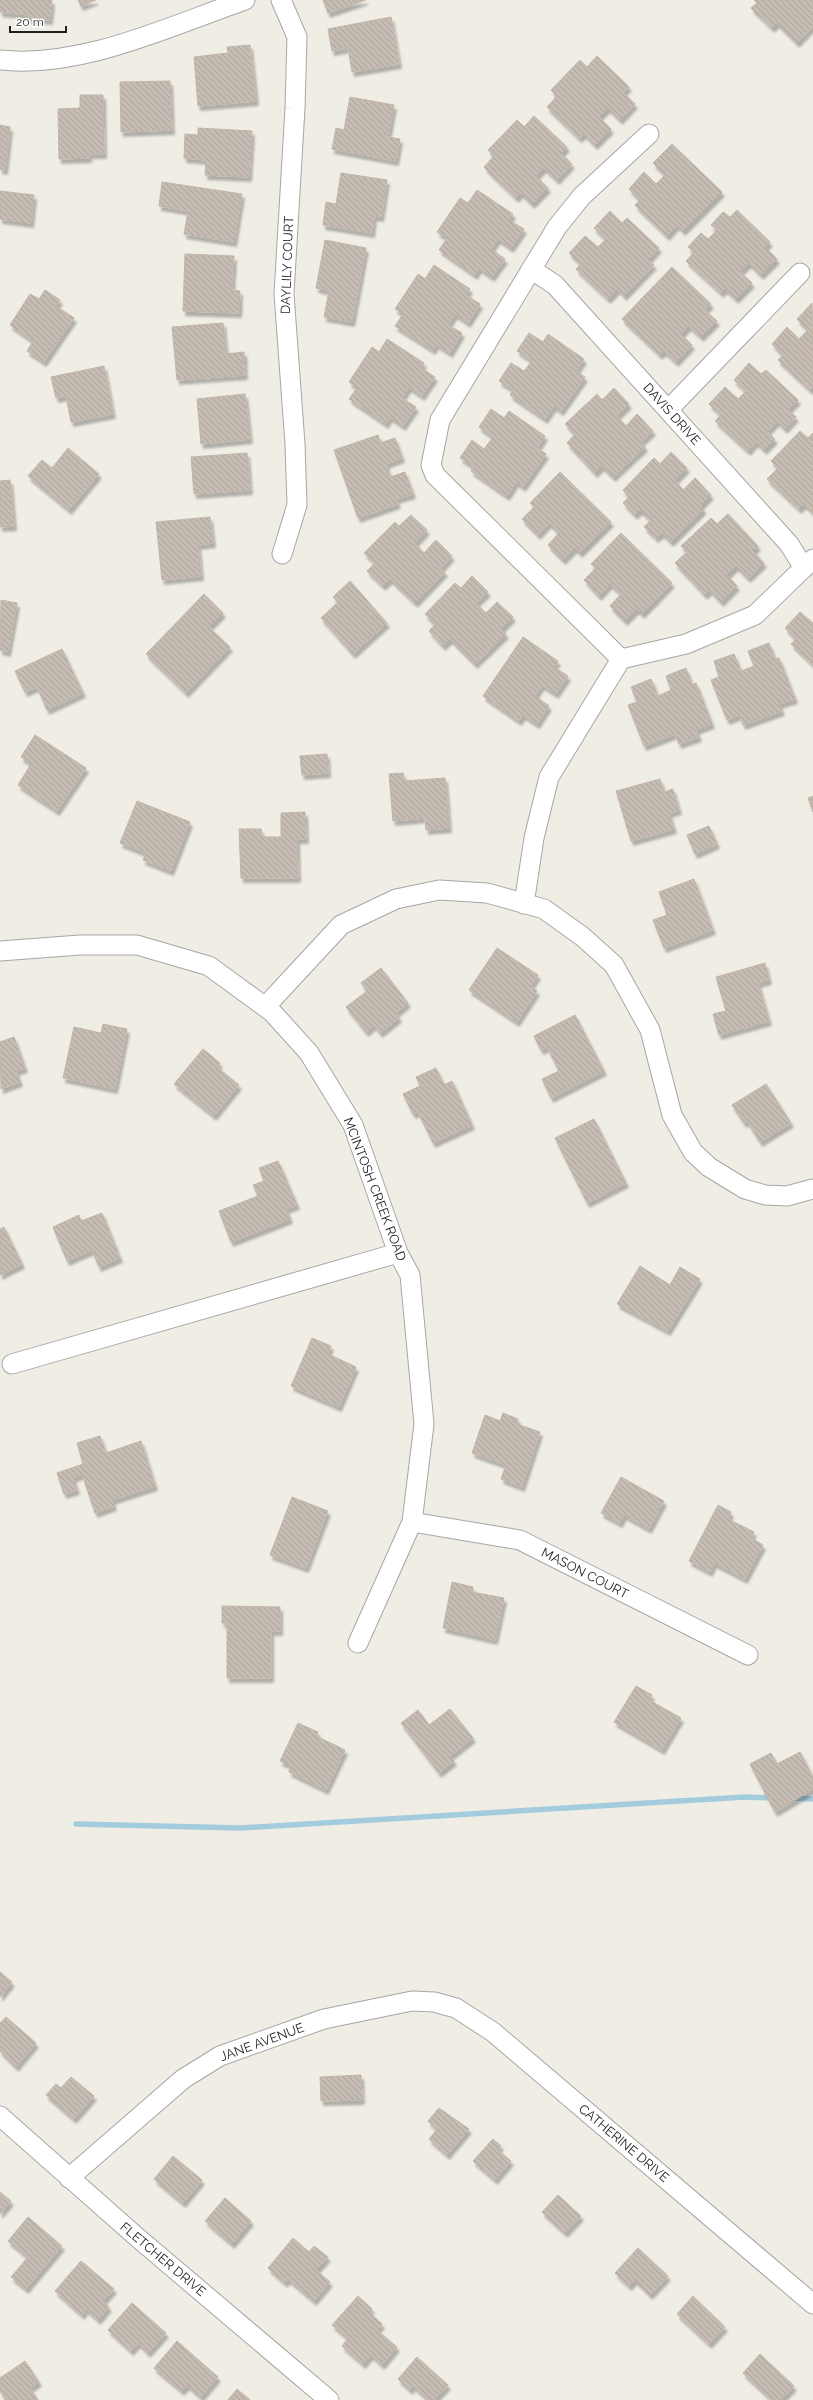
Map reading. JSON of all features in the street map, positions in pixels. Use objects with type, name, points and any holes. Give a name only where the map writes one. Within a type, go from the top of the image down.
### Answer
[{"type":"street","points":[[0,60],[59,58],[110,47],[245,0]]},
{"type":"street","name":"DAYLILY COURT","points":[[281,0],[296,37],[295,108],[284,294],[295,444],[297,505],[282,554]]},
{"type":"street","points":[[621,659],[435,475],[431,465],[440,420],[557,227],[582,196],[649,134]]},
{"type":"street","name":"DAVIS DRIVE","points":[[531,269],[555,285],[808,564]]},
{"type":"street","points":[[668,410],[800,273]]},
{"type":"street","points":[[524,904],[534,838],[549,777],[621,659],[686,644],[755,615],[808,564]]},
{"type":"street","points":[[265,1007],[341,925],[396,899],[439,890],[487,893],[544,909],[583,937],[614,965],[650,1030],[672,1115],[693,1152],[709,1167],[745,1189],[765,1195],[787,1196],[813,1189]]},
{"type":"street","name":"MCINTOSH CREEK ROAD","points":[[0,951],[80,945],[137,944],[209,966],[265,1007],[309,1053],[353,1125],[398,1253],[410,1275],[424,1424],[412,1522],[358,1643]]},
{"type":"street","points":[[12,1364],[398,1253]]},
{"type":"street","name":"MASON COURT","points":[[412,1522],[520,1540],[748,1655]]},
{"type":"street","name":"JANE AVENUE","points":[[69,2178],[183,2080],[220,2056],[324,2019],[412,2000],[424,2001]]},
{"type":"street","name":"CATHERINE DRIVE","points":[[424,2001],[456,2008],[493,2032],[813,2304]]},
{"type":"street","name":"FLETCHER DRIVE","points":[[0,2116],[69,2178],[329,2400]]},
{"type":"building","points":[[0,0],[52,0],[50,20],[29,19],[29,15],[0,12]]},
{"type":"building","points":[[78,0],[96,0],[81,6]]},
{"type":"building","points":[[323,0],[366,0],[328,13]]},
{"type":"building","points":[[754,0],[813,0],[813,26],[797,43],[777,23],[772,28],[751,8],[757,3]]},
{"type":"building","points":[[391,17],[399,64],[352,72],[348,48],[332,51],[328,29]]},
{"type":"building","points":[[250,45],[256,101],[198,106],[194,57],[228,53],[227,47]]},
{"type":"building","points":[[597,56],[629,87],[623,92],[635,104],[620,120],[608,108],[599,117],[611,129],[595,145],[584,134],[579,138],[547,107],[557,96],[551,90],[580,60],[587,67]]},
{"type":"building","points":[[170,81],[172,130],[121,132],[120,82]]},
{"type":"building","points":[[80,95],[103,95],[104,154],[89,154],[89,158],[59,159],[58,109],[80,108]]},
{"type":"building","points":[[350,97],[394,105],[388,137],[400,139],[396,161],[332,149],[336,128],[344,130]]},
{"type":"building","points":[[534,116],[567,147],[561,153],[572,164],[557,180],[544,168],[536,176],[548,188],[532,204],[521,193],[516,198],[484,167],[494,156],[488,150],[517,120],[524,127]]},
{"type":"building","points":[[0,125],[10,127],[5,170],[0,169]]},
{"type":"building","points":[[198,128],[252,131],[249,177],[205,175],[206,160],[184,158],[185,134],[198,135]]},
{"type":"building","points":[[672,144],[722,192],[683,231],[677,225],[667,236],[635,205],[640,200],[629,189],[644,172],[656,184],[665,175],[653,163]]},
{"type":"building","points":[[341,173],[387,180],[381,217],[374,216],[372,233],[323,225],[326,202],[336,204]]},
{"type":"building","points":[[162,182],[242,194],[234,242],[184,234],[188,211],[159,206]]},
{"type":"building","points":[[477,190],[513,214],[509,220],[524,229],[511,248],[498,239],[491,249],[505,259],[492,277],[479,268],[475,275],[439,250],[447,238],[437,232],[460,198],[468,203]]},
{"type":"building","points":[[0,191],[34,195],[31,223],[0,219]]},
{"type":"building","points":[[737,210],[770,242],[765,247],[777,259],[761,275],[749,263],[740,272],[752,283],[736,299],[725,289],[721,293],[686,261],[694,252],[688,247],[701,233],[708,239],[717,230],[711,225],[723,212],[730,217]]},
{"type":"building","points":[[610,211],[622,223],[627,218],[659,248],[648,260],[654,265],[624,296],[618,289],[608,299],[576,269],[581,264],[569,253],[585,236],[598,247],[606,239],[594,228]]},
{"type":"building","points":[[325,240],[366,248],[352,322],[324,317],[329,291],[316,288]]},
{"type":"building","points":[[185,254],[234,256],[232,290],[240,291],[239,313],[183,311]]},
{"type":"building","points":[[434,265],[470,289],[466,295],[480,304],[468,323],[455,314],[448,325],[462,333],[450,353],[436,344],[433,350],[395,326],[403,314],[395,309],[418,274],[425,279]]},
{"type":"building","points":[[672,267],[711,304],[705,310],[717,321],[701,337],[689,326],[681,334],[692,345],[676,362],[664,351],[660,355],[622,319]]},
{"type":"building","points":[[45,290],[60,300],[56,306],[74,318],[44,362],[27,351],[33,341],[10,325],[30,294],[39,299]]},
{"type":"building","points":[[812,303],[813,387],[810,390],[778,360],[783,355],[772,344],[787,327],[799,339],[808,330],[797,319]]},
{"type":"building","points":[[223,323],[226,354],[244,352],[245,375],[177,380],[172,327]]},
{"type":"building","points":[[529,333],[543,342],[548,334],[584,359],[576,371],[585,377],[561,411],[554,406],[545,419],[510,395],[513,390],[499,381],[511,363],[524,371],[532,361],[517,351]]},
{"type":"building","points":[[387,339],[424,363],[421,368],[435,377],[422,396],[409,387],[402,398],[416,407],[403,426],[390,417],[386,424],[349,399],[357,388],[349,382],[372,347],[379,352]]},
{"type":"building","points":[[749,363],[761,374],[766,370],[798,400],[788,410],[796,417],[785,429],[777,421],[767,432],[775,439],[764,450],[756,442],[748,451],[715,421],[721,415],[709,404],[725,387],[738,399],[746,391],[734,380]]},
{"type":"building","points":[[104,366],[113,414],[71,422],[66,396],[56,398],[51,377]]},
{"type":"building","points":[[614,388],[629,404],[617,416],[626,426],[637,414],[653,431],[641,442],[645,447],[613,477],[602,466],[595,473],[567,443],[575,434],[565,424],[597,394],[602,400]]},
{"type":"building","points":[[245,394],[250,439],[201,444],[197,399]]},
{"type":"building","points":[[491,409],[504,418],[509,411],[545,436],[537,448],[546,454],[523,487],[516,482],[507,496],[471,471],[474,467],[460,458],[472,440],[484,449],[493,437],[479,427]]},
{"type":"building","points":[[800,431],[808,438],[813,433],[813,513],[804,504],[799,509],[767,479],[778,468],[771,461]]},
{"type":"building","points":[[378,435],[380,443],[395,438],[402,458],[386,464],[390,477],[405,472],[413,494],[396,499],[398,504],[358,518],[334,450]]},
{"type":"building","points":[[68,448],[99,474],[69,510],[28,476],[42,460],[52,468]]},
{"type":"building","points":[[671,452],[687,468],[675,480],[683,490],[695,478],[711,495],[700,506],[704,509],[671,542],[662,533],[656,538],[644,527],[651,520],[640,510],[635,515],[623,503],[629,497],[623,490],[654,458],[660,464]]},
{"type":"building","points":[[247,453],[250,490],[194,494],[191,457]]},
{"type":"building","points":[[560,472],[611,522],[580,553],[575,548],[563,560],[548,545],[559,533],[549,523],[538,535],[522,519],[534,507],[530,503]]},
{"type":"building","points":[[10,480],[14,526],[0,527],[0,481]]},
{"type":"building","points":[[728,514],[758,546],[753,551],[764,563],[748,578],[736,566],[727,575],[737,586],[721,602],[710,590],[705,595],[675,563],[687,552],[681,546],[711,518],[717,524]]},
{"type":"building","points":[[411,515],[427,530],[415,543],[424,553],[436,540],[452,556],[441,568],[445,572],[415,603],[390,579],[383,586],[367,571],[375,563],[364,553],[395,522],[399,526]]},
{"type":"building","points":[[210,517],[213,543],[198,545],[201,576],[162,580],[156,522]]},
{"type":"building","points":[[621,533],[672,583],[642,614],[637,609],[625,621],[610,606],[621,594],[610,584],[599,596],[584,580],[596,568],[591,564]]},
{"type":"building","points":[[472,576],[488,592],[476,603],[486,613],[497,602],[513,617],[501,629],[506,634],[475,664],[450,639],[443,646],[429,631],[435,625],[425,614],[455,583],[461,588]]},
{"type":"building","points":[[350,581],[387,623],[353,654],[321,618],[338,602],[333,597]]},
{"type":"building","points":[[204,594],[223,613],[209,627],[230,647],[186,693],[146,654]]},
{"type":"building","points":[[1,600],[17,603],[8,652],[0,650]]},
{"type":"building","points":[[800,612],[813,623],[813,665],[791,644],[796,639],[785,628]]},
{"type":"building","points":[[523,637],[558,661],[554,667],[568,676],[556,694],[542,685],[535,696],[549,706],[537,724],[523,715],[519,721],[483,696]]},
{"type":"building","points":[[769,643],[775,659],[779,658],[795,699],[779,704],[782,711],[743,725],[740,715],[727,720],[711,680],[719,677],[714,661],[734,654],[741,671],[754,666],[748,651]]},
{"type":"building","points":[[62,649],[83,693],[47,710],[37,687],[25,692],[15,671]]},
{"type":"building","points":[[686,668],[692,685],[696,683],[712,724],[696,730],[699,737],[679,744],[675,734],[644,746],[628,705],[637,702],[631,687],[651,679],[658,696],[671,690],[666,676]]},
{"type":"building","points":[[35,735],[86,768],[57,811],[18,785],[31,764],[21,757]]},
{"type":"building","points":[[327,754],[328,773],[302,775],[300,756]]},
{"type":"building","points":[[403,773],[404,781],[445,778],[449,828],[426,830],[425,818],[393,821],[389,774]]},
{"type":"building","points":[[660,779],[664,792],[673,789],[679,810],[669,813],[674,829],[631,841],[616,791]]},
{"type":"building","points":[[813,796],[813,812],[808,798]]},
{"type":"building","points":[[137,801],[190,822],[171,871],[143,860],[146,853],[120,843]]},
{"type":"building","points":[[305,812],[306,839],[297,839],[298,878],[241,878],[239,829],[261,829],[262,837],[281,837],[281,813]]},
{"type":"building","points":[[709,826],[717,844],[695,854],[687,835]]},
{"type":"building","points":[[694,879],[713,930],[664,948],[653,920],[667,915],[659,892]]},
{"type":"building","points":[[497,948],[538,975],[530,987],[537,991],[517,1022],[469,990]]},
{"type":"building","points":[[765,963],[769,980],[758,983],[769,1021],[719,1035],[713,1014],[726,1011],[716,977]]},
{"type":"building","points":[[381,968],[408,1003],[396,1013],[399,1018],[380,1033],[374,1025],[366,1032],[346,1007],[367,991],[361,983]]},
{"type":"building","points":[[575,1015],[604,1071],[551,1098],[542,1079],[559,1071],[547,1047],[541,1050],[534,1036]]},
{"type":"building","points":[[103,1024],[127,1029],[115,1089],[63,1078],[74,1027],[101,1033]]},
{"type":"building","points":[[14,1037],[25,1068],[16,1071],[20,1082],[1,1089],[0,1042]]},
{"type":"building","points":[[203,1049],[220,1063],[217,1067],[239,1085],[214,1116],[174,1084]]},
{"type":"building","points":[[436,1068],[444,1085],[452,1081],[472,1125],[433,1143],[418,1112],[413,1114],[403,1094],[420,1086],[416,1077]]},
{"type":"building","points":[[766,1084],[791,1123],[760,1142],[747,1121],[744,1123],[732,1105]]},
{"type":"building","points":[[594,1119],[626,1183],[587,1203],[555,1138]]},
{"type":"building","points":[[278,1161],[297,1205],[286,1209],[290,1219],[231,1242],[219,1211],[258,1196],[253,1185],[264,1181],[259,1168]]},
{"type":"building","points":[[102,1213],[120,1258],[99,1267],[92,1250],[67,1261],[53,1227],[79,1215],[81,1221]]},
{"type":"building","points":[[4,1227],[22,1264],[0,1275],[0,1229]]},
{"type":"building","points":[[640,1266],[670,1285],[680,1267],[700,1279],[668,1331],[617,1304]]},
{"type":"building","points":[[312,1338],[331,1346],[328,1354],[356,1367],[339,1407],[291,1386]]},
{"type":"building","points":[[503,1413],[518,1419],[517,1424],[540,1432],[522,1487],[501,1479],[506,1465],[472,1453],[485,1415],[500,1421]]},
{"type":"building","points":[[100,1436],[106,1453],[141,1441],[155,1486],[112,1500],[114,1506],[95,1513],[82,1474],[73,1478],[77,1490],[64,1494],[57,1473],[83,1464],[77,1443]]},
{"type":"building","points":[[621,1477],[664,1501],[649,1529],[624,1515],[620,1523],[601,1513]]},
{"type":"building","points":[[292,1497],[328,1511],[306,1568],[270,1555]]},
{"type":"building","points":[[718,1505],[731,1512],[728,1519],[754,1532],[751,1538],[763,1545],[745,1579],[714,1563],[710,1572],[689,1561]]},
{"type":"building","points":[[452,1582],[473,1587],[472,1592],[504,1598],[495,1640],[443,1628]]},
{"type":"building","points":[[222,1606],[280,1607],[280,1631],[271,1631],[271,1678],[227,1678],[227,1623],[222,1623]]},
{"type":"building","points":[[636,1686],[652,1695],[649,1700],[681,1718],[662,1750],[614,1722]]},
{"type":"building","points":[[450,1709],[473,1738],[450,1756],[454,1761],[439,1773],[401,1723],[418,1710],[429,1725]]},
{"type":"building","points":[[298,1723],[318,1732],[316,1736],[345,1750],[326,1790],[289,1772],[291,1766],[280,1761]]},
{"type":"building","points":[[800,1752],[813,1777],[813,1789],[775,1812],[750,1764],[771,1753],[777,1764]]},
{"type":"building","points":[[0,1972],[12,1982],[0,1997]]},
{"type":"building","points":[[6,2017],[36,2043],[16,2067],[0,2051],[0,2023]]},
{"type":"building","points":[[361,2075],[362,2100],[321,2101],[320,2077]]},
{"type":"building","points":[[71,2077],[94,2096],[74,2119],[46,2095],[56,2084],[61,2088]]},
{"type":"building","points":[[439,2108],[469,2129],[447,2155],[429,2139],[437,2129],[428,2121]]},
{"type":"building","points":[[493,2139],[501,2146],[498,2150],[511,2161],[495,2180],[473,2161]]},
{"type":"building","points":[[173,2156],[202,2180],[183,2203],[154,2179]]},
{"type":"building","points":[[0,2192],[11,2201],[0,2214]]},
{"type":"building","points":[[558,2195],[581,2216],[565,2233],[542,2212]]},
{"type":"building","points":[[225,2198],[251,2221],[232,2244],[205,2221]]},
{"type":"building","points":[[28,2217],[62,2246],[26,2289],[11,2277],[28,2257],[8,2241]]},
{"type":"building","points":[[293,2238],[309,2252],[314,2246],[328,2257],[316,2270],[330,2282],[314,2301],[288,2279],[285,2283],[268,2268]]},
{"type":"building","points":[[638,2248],[668,2276],[650,2295],[635,2280],[629,2286],[615,2273]]},
{"type":"building","points":[[81,2261],[114,2289],[103,2301],[109,2307],[98,2320],[86,2309],[82,2315],[55,2291]]},
{"type":"building","points":[[358,2296],[372,2309],[369,2312],[382,2324],[377,2330],[397,2347],[382,2365],[371,2355],[363,2364],[342,2346],[348,2338],[332,2325]]},
{"type":"building","points":[[693,2296],[725,2327],[709,2344],[677,2314]]},
{"type":"building","points":[[132,2303],[166,2333],[148,2353],[138,2343],[131,2351],[108,2330]]},
{"type":"building","points":[[177,2341],[218,2377],[201,2397],[187,2385],[182,2391],[154,2368]]},
{"type":"building","points":[[760,2354],[794,2386],[781,2400],[772,2400],[743,2373]]},
{"type":"building","points":[[417,2357],[448,2385],[434,2400],[429,2400],[413,2386],[410,2390],[398,2379]]},
{"type":"building","points":[[25,2361],[39,2382],[30,2388],[38,2400],[6,2400],[0,2391],[0,2378]]},
{"type":"building","points":[[237,2389],[250,2400],[228,2400]]},
{"type":"waterway","points":[[76,1824],[240,1828],[745,1797],[775,1798]]},
{"type":"waterway","points":[[791,1798],[813,1799]]}]
